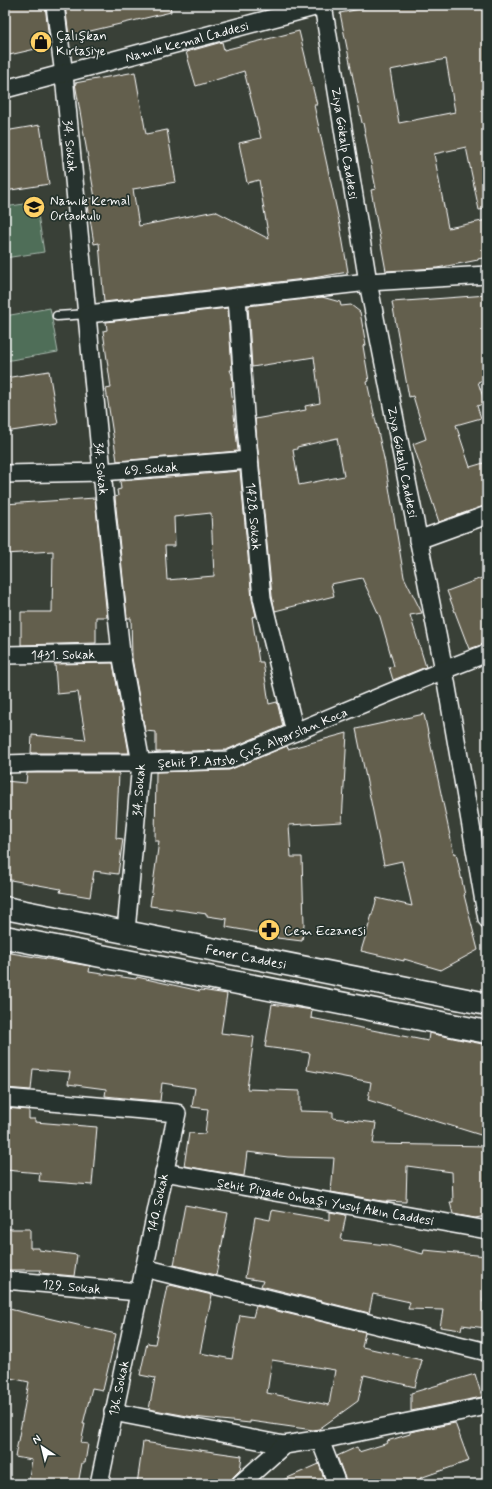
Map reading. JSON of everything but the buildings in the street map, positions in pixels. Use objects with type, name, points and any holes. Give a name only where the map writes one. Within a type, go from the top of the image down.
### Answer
[{"type":"main road","name":"Fener Caddesi","points":[[5,908],[487,1004]]},
{"type":"main road","points":[[5,937],[487,1032]]},
{"type":"street","name":"34. Sokak","points":[[54,5],[64,75],[121,653],[141,763],[126,931]]},
{"type":"street","name":"Namık Kemal Caddesi","points":[[5,89],[64,75],[322,5]]},
{"type":"street","name":"Ziya Gökalp Caddesi","points":[[322,5],[368,282],[444,670],[487,919]]},
{"type":"street","points":[[88,314],[368,282],[487,275]]},
{"type":"street","name":"1428. Sokak","points":[[238,297],[249,460],[262,598],[295,732]]},
{"type":"street","name":"69. Sokak","points":[[5,474],[102,472],[249,460]]},
{"type":"street","points":[[418,540],[487,515]]},
{"type":"street","name":"1431. Sokak","points":[[5,655],[121,653]]},
{"type":"street","name":"Şehit P. Astsb. Çvş. Alparslan Koca","points":[[5,764],[141,763],[228,760],[487,653]]},
{"type":"street","name":"140. Sokak","points":[[5,1098],[176,1113],[139,1292]]},
{"type":"street","name":"Şehit Piyade Onbaşı Yusuf Akın Caddesi","points":[[164,1172],[487,1230]]},
{"type":"street","points":[[144,1268],[487,1352]]},
{"type":"street","name":"129. Sokak","points":[[5,1280],[139,1292]]},
{"type":"street","name":"136. Sokak","points":[[99,1484],[139,1292]]},
{"type":"street","points":[[114,1412],[284,1446],[487,1406]]},
{"type":"street","points":[[320,1440],[337,1484]]},
{"type":"street","points":[[240,1484],[284,1446]]},
{"type":"lane","points":[[57,316],[88,314]]},
{"type":"green space","points":[[36,202],[44,252],[5,258],[5,207]]},
{"type":"green space","points":[[50,308],[58,352],[5,361],[5,316]]},
{"type":"place","name":"Çalışkan Kırtasiye","points":[[41,42]]},
{"type":"place","name":"Namık Kemal Ortaokulu","points":[[34,207]]},
{"type":"place","name":"Cem Eczanesi","points":[[269,930]]}]
